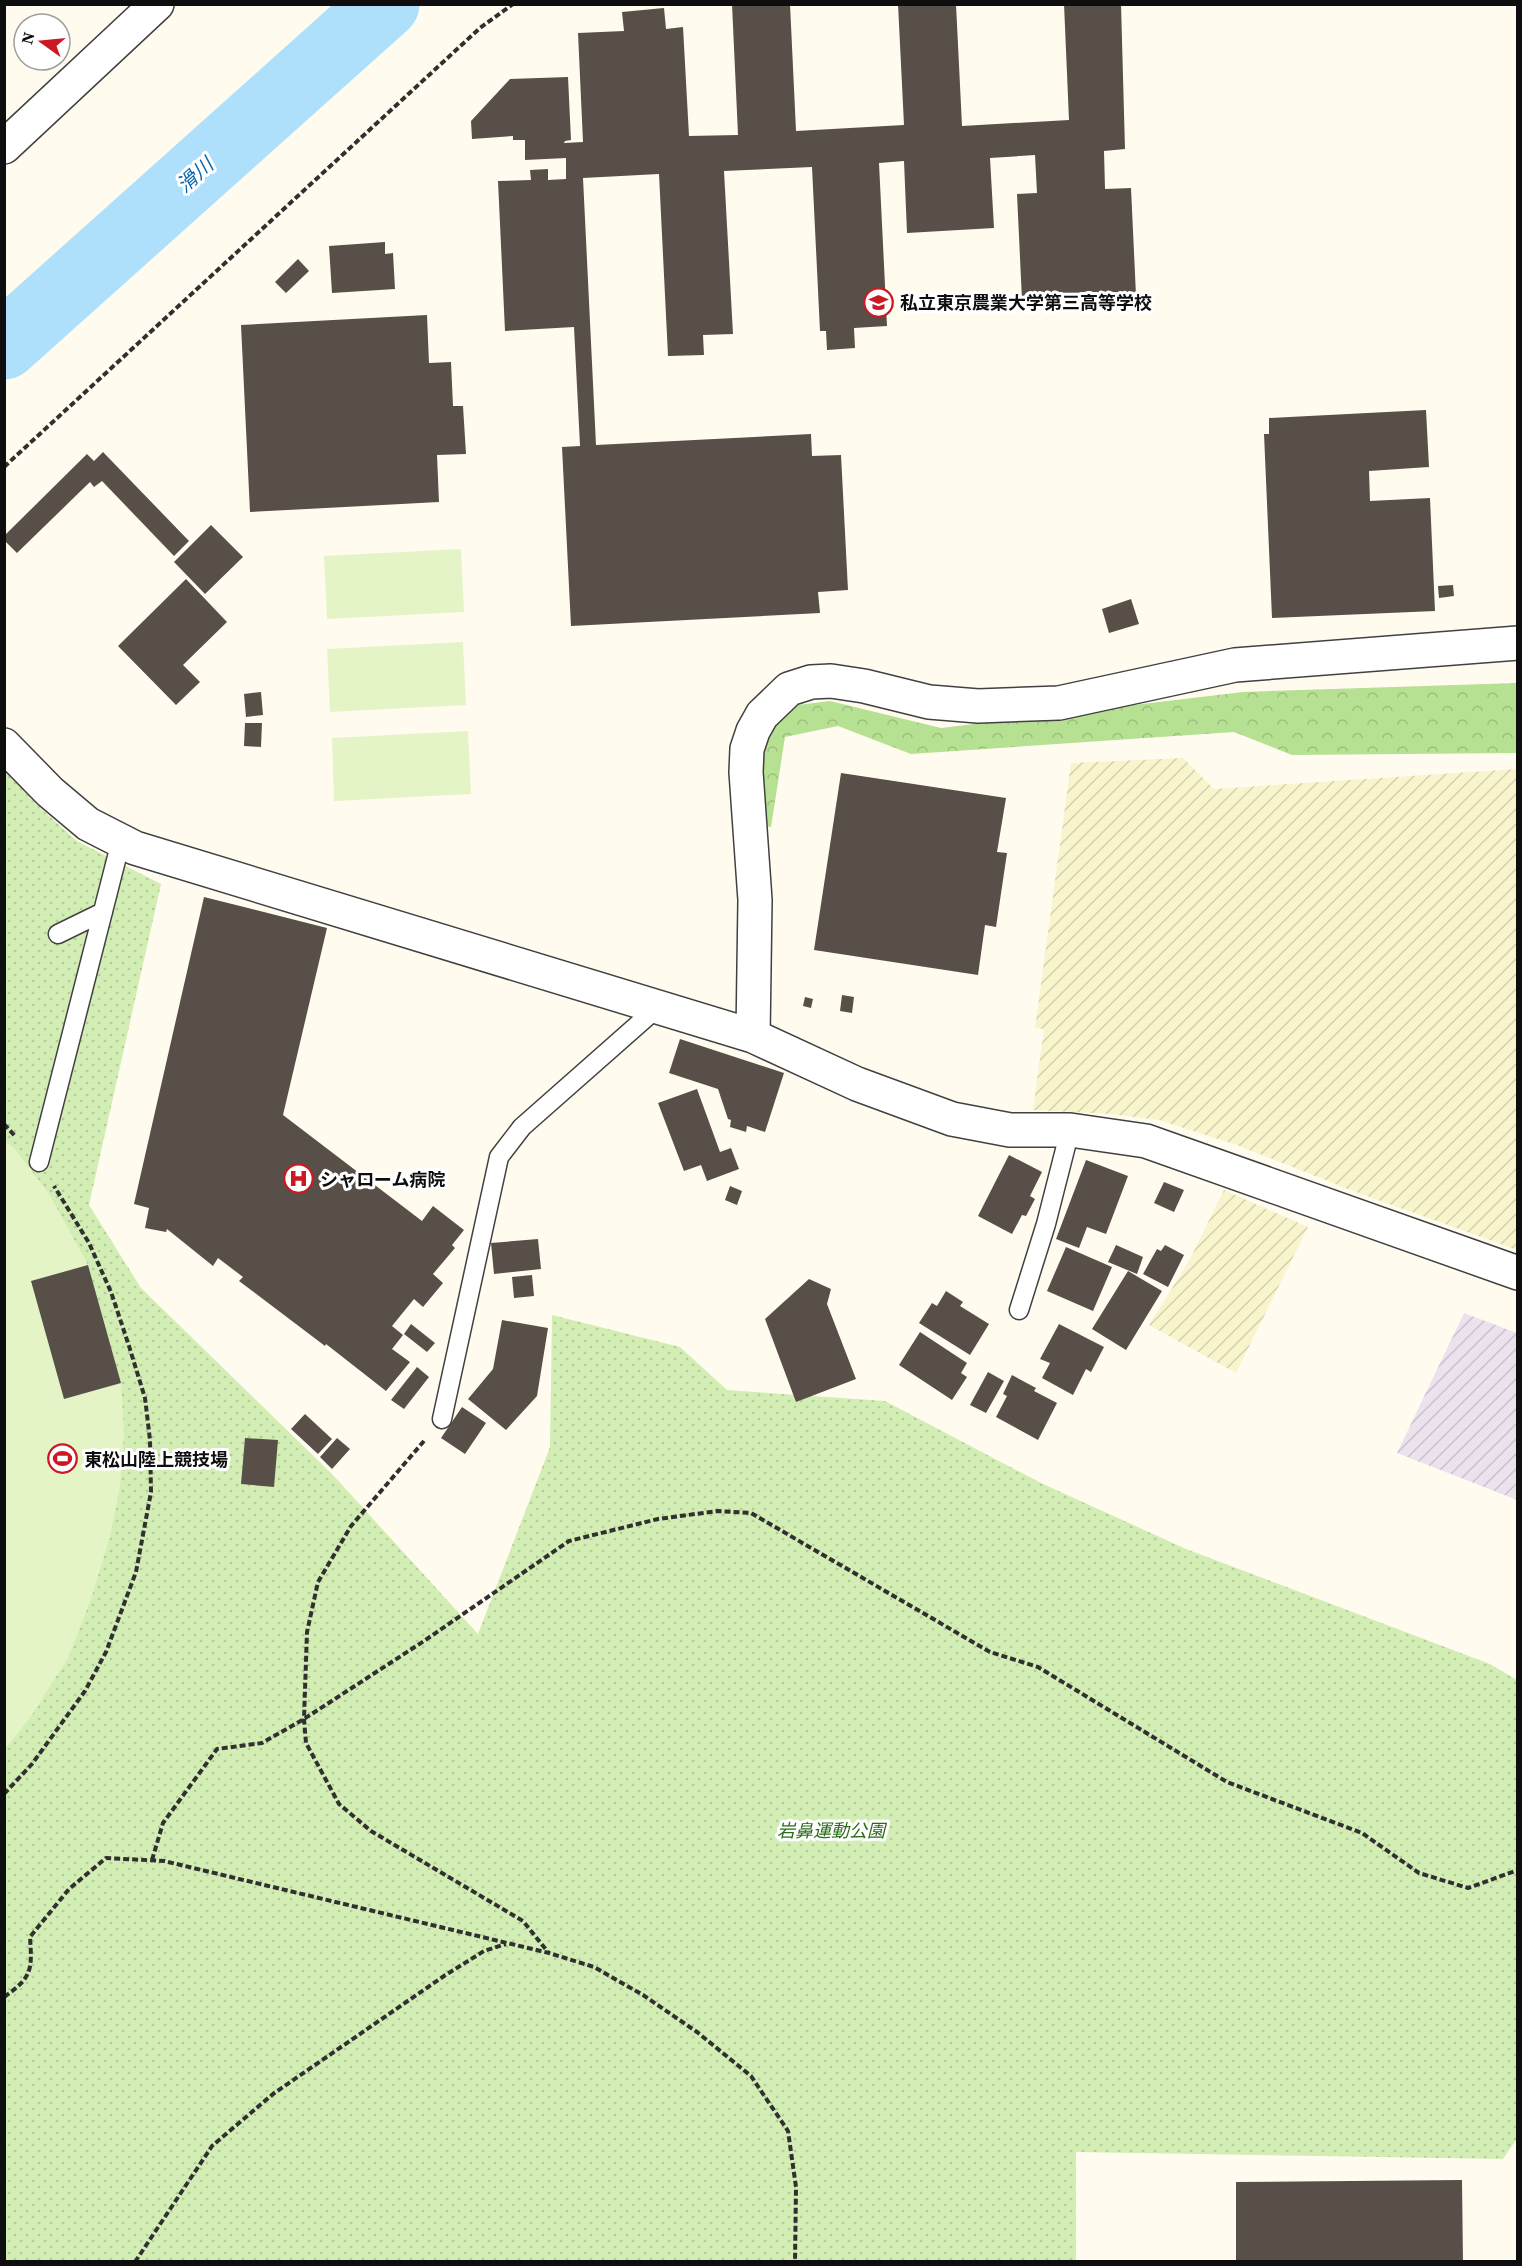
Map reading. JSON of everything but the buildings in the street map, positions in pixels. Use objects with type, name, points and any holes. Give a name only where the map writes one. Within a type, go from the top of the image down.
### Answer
[{"type":"street","points":[[4,147],[157,4]]},
{"type":"street","points":[[753,1036],[755,900],[746,772],[747,749],[762,715],[789,689],[811,682],[831,681],[929,702],[978,706],[1059,703],[1235,665],[1518,644]]},
{"type":"street","points":[[4,745],[50,792],[88,824],[135,848],[753,1036],[857,1084],[952,1119],[1010,1130],[1070,1130],[1146,1141],[1518,1273]]},
{"type":"lane","points":[[39,1162],[121,841]]},
{"type":"lane","points":[[58,934],[103,912]]},
{"type":"lane","points":[[442,1419],[499,1157],[522,1127],[658,1007]]},
{"type":"lane","points":[[1019,1310],[1046,1224],[1070,1130]]},
{"type":"path","points":[[4,467],[471,36],[513,4]]},
{"type":"path","points":[[4,1125],[39,1162],[89,1243],[111,1292],[129,1346],[145,1398],[150,1440],[150,1492],[136,1572],[106,1652],[85,1690],[32,1764],[4,1794]]},
{"type":"path","points":[[442,1419],[351,1526],[318,1582],[307,1632],[304,1719],[306,1743],[339,1804],[371,1831],[523,1921],[549,1953]]},
{"type":"path","points":[[152,1860],[163,1823],[186,1788],[218,1749],[262,1743],[304,1719],[424,1641],[569,1540],[657,1519],[718,1511],[751,1513],[990,1652],[1038,1667],[1227,1782],[1362,1833],[1419,1873],[1468,1888],[1518,1870]]},
{"type":"path","points":[[4,1997],[22,1985],[32,1966],[30,1937],[69,1889],[106,1858],[164,1861],[549,1953],[594,1967],[643,1995],[697,2031],[751,2076],[788,2131],[796,2187],[795,2262]]},
{"type":"path","points":[[135,2262],[212,2146],[273,2094],[444,1976],[484,1951],[507,1943]]},
{"type":"shaded area","points":[[1183,758],[1214,789],[1517,769],[1517,1250],[1353,1191],[1237,1145],[1159,1120],[1110,1114],[1033,1110],[1044,1029],[1035,1028],[1071,763]]},
{"type":"shaded area","points":[[1224,1190],[1308,1227],[1236,1373],[1149,1325],[1189,1261]]},
{"type":"shaded area","points":[[1464,1313],[1517,1333],[1517,1500],[1397,1453]]},
{"type":"green space","points":[[461,549],[464,612],[327,619],[324,556]]},
{"type":"green space","points":[[463,642],[466,705],[330,712],[327,649]]},
{"type":"green space","points":[[1517,683],[1517,753],[1292,755],[1234,732],[911,754],[838,726],[785,737],[771,827],[757,825],[758,768],[771,732],[790,706],[830,701],[941,728],[1243,692]]},
{"type":"green space","points":[[468,731],[471,794],[334,801],[332,738]]},
{"type":"green space","name":"岩鼻運動公園","points":[[4,771],[77,841],[161,884],[89,1205],[141,1288],[333,1475],[478,1634],[550,1447],[552,1315],[680,1347],[727,1390],[885,1401],[1041,1483],[1186,1549],[1490,1664],[1517,1680],[1518,2137],[1503,2159],[1076,2152],[1076,2261],[5,2261]]},
{"type":"green space","name":"東松山陸上競技場","points":[[5,1141],[15,1149],[49,1194],[88,1265],[121,1383],[124,1432],[120,1486],[110,1537],[90,1602],[68,1658],[30,1718],[5,1749]]},
{"type":"waterway","name":"滑川","points":[[4,345],[385,4]]},
{"type":"place","name":"私立東京農業大学第三高等学校","points":[[879,302]]},
{"type":"place","name":"シャローム病院","points":[[299,1179]]},
{"type":"place","name":"東松山陸上競技場","points":[[63,1459]]}]
